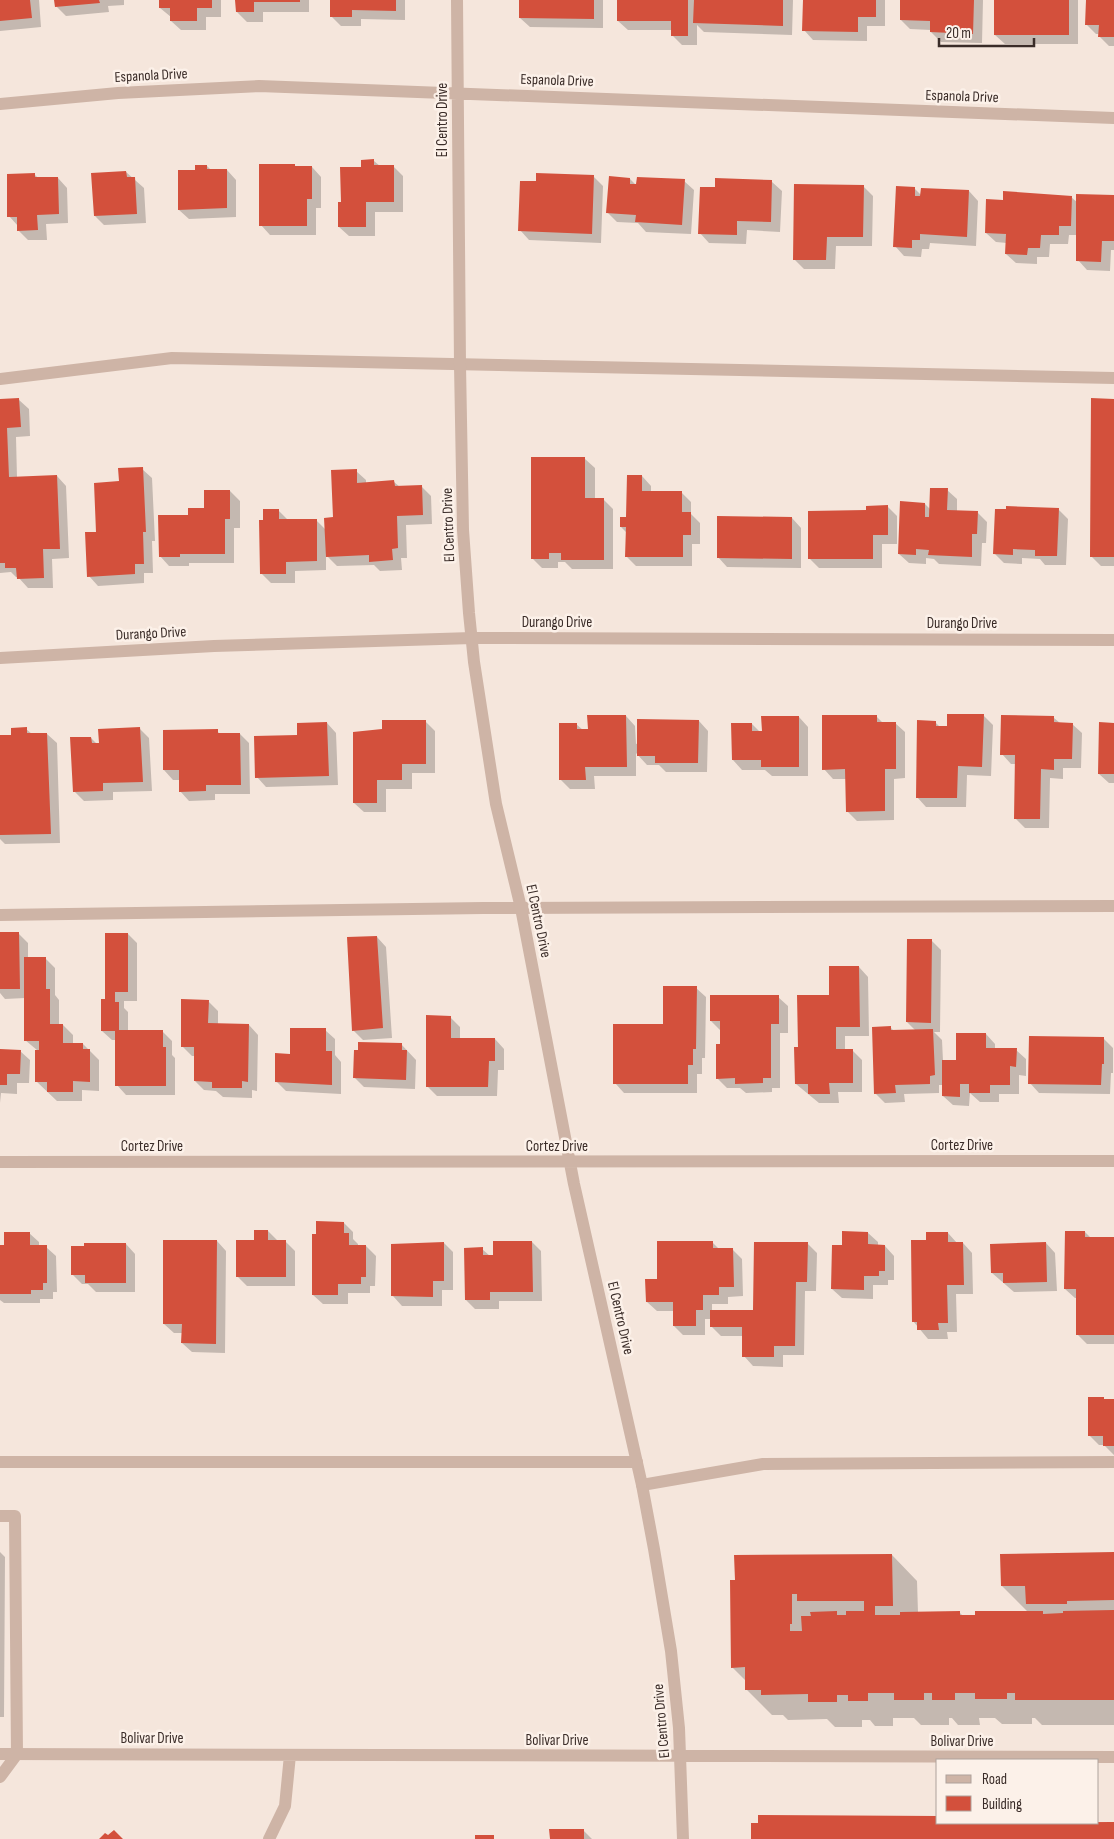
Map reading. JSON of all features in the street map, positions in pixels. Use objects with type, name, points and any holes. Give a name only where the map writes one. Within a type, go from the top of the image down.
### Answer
[{"type":"street","name":"El Centro Drive","points":[[458,0],[463,530],[472,638],[496,804],[521,908],[571,1163],[642,1485],[671,1651],[679,1728],[683,1839]]},
{"type":"street","name":"Espanola Drive","points":[[0,104],[118,93],[259,86],[1114,118]]},
{"type":"street","points":[[0,379],[172,358],[1114,378]]},
{"type":"street","name":"Durango Drive","points":[[0,658],[214,646],[472,638],[1114,640]]},
{"type":"street","points":[[0,915],[521,908],[1114,906]]},
{"type":"street","name":"Cortez Drive","points":[[0,1162],[571,1163],[1114,1161]]},
{"type":"street","points":[[0,1462],[636,1462]]},
{"type":"street","points":[[642,1485],[763,1464],[1114,1462]]},
{"type":"street","points":[[0,1516],[16,1516],[17,1754],[0,1778]]},
{"type":"street","name":"Bolivar Drive","points":[[0,1754],[1114,1757]]},
{"type":"street","points":[[269,1839],[285,1806],[290,1755]]},
{"type":"building","points":[[0,0],[30,0],[32,18],[0,21]]},
{"type":"building","points":[[54,0],[99,0],[100,3],[55,7]]},
{"type":"building","points":[[159,0],[212,0],[212,8],[197,8],[197,21],[170,21],[170,8],[159,8]]},
{"type":"building","points":[[235,0],[300,0],[300,2],[254,2],[254,12],[236,12]]},
{"type":"building","points":[[330,0],[396,0],[396,11],[352,10],[352,17],[330,17]]},
{"type":"building","points":[[519,0],[594,0],[594,19],[519,18]]},
{"type":"building","points":[[617,0],[688,0],[688,36],[671,36],[671,21],[617,21]]},
{"type":"building","points":[[694,0],[783,0],[783,26],[693,23]]},
{"type":"building","points":[[803,0],[876,0],[876,17],[858,17],[858,32],[802,31]]},
{"type":"building","points":[[900,0],[974,0],[973,34],[930,32],[930,21],[900,20]]},
{"type":"building","points":[[994,0],[1069,0],[1069,35],[994,35]]},
{"type":"building","points":[[1086,0],[1114,0],[1114,37],[1098,37],[1099,25],[1085,25]]},
{"type":"building","points":[[374,159],[374,165],[394,165],[394,202],[366,202],[366,227],[338,227],[338,202],[341,202],[340,167],[361,167],[361,160]]},
{"type":"building","points":[[259,164],[312,166],[312,199],[307,199],[307,226],[259,226]]},
{"type":"building","points":[[195,165],[207,165],[207,169],[227,169],[227,208],[178,210],[178,170],[195,170]]},
{"type":"building","points":[[126,171],[127,177],[135,177],[137,214],[94,216],[91,173]]},
{"type":"building","points":[[35,173],[35,177],[58,177],[59,214],[37,215],[38,230],[17,231],[17,217],[7,217],[7,174]]},
{"type":"building","points":[[536,173],[594,175],[592,234],[518,231],[520,181],[536,181]]},
{"type":"building","points":[[609,176],[630,178],[630,184],[636,184],[637,177],[685,179],[682,225],[635,222],[636,215],[606,213]]},
{"type":"building","points":[[715,178],[772,180],[771,222],[737,221],[737,235],[698,234],[700,187],[715,187]]},
{"type":"building","points":[[794,184],[864,185],[863,237],[827,237],[826,260],[793,260]]},
{"type":"building","points":[[896,186],[915,187],[915,196],[920,196],[921,188],[969,190],[967,237],[920,234],[920,240],[912,240],[912,248],[893,247]]},
{"type":"building","points":[[1003,191],[1072,196],[1071,226],[1059,226],[1059,235],[1041,235],[1040,248],[1028,248],[1027,255],[1005,254],[1006,234],[985,233],[986,199],[1003,200]]},
{"type":"building","points":[[1076,194],[1114,195],[1114,241],[1102,241],[1101,262],[1076,261]]},
{"type":"building","points":[[19,398],[21,427],[7,428],[9,477],[57,475],[60,549],[43,549],[44,578],[17,579],[16,568],[5,568],[5,563],[0,563],[0,399]]},
{"type":"building","points":[[1091,398],[1114,399],[1114,557],[1090,557]]},
{"type":"building","points":[[531,457],[585,457],[585,498],[604,498],[604,560],[561,560],[561,553],[549,553],[549,559],[531,559]]},
{"type":"building","points":[[143,467],[146,532],[143,532],[144,564],[135,564],[135,574],[87,577],[85,532],[96,532],[94,483],[119,481],[118,468]]},
{"type":"building","points":[[357,469],[357,483],[394,480],[395,486],[422,485],[423,515],[397,516],[398,548],[392,549],[393,560],[369,562],[369,555],[326,557],[324,518],[333,517],[331,470]]},
{"type":"building","points":[[627,475],[642,475],[642,491],[682,491],[682,512],[691,512],[691,535],[683,535],[683,557],[625,557],[626,527],[620,527],[620,517],[626,517]]},
{"type":"building","points":[[930,488],[948,488],[947,510],[978,511],[977,534],[972,534],[972,557],[928,555],[929,550],[916,549],[916,555],[898,554],[900,501],[925,503],[925,517],[929,517]]},
{"type":"building","points":[[204,490],[230,490],[230,519],[225,519],[225,554],[180,554],[180,557],[159,557],[158,515],[188,515],[188,508],[204,508]]},
{"type":"building","points":[[888,505],[888,535],[873,535],[873,559],[808,559],[808,511],[866,510],[866,506]]},
{"type":"building","points":[[1006,506],[1059,508],[1057,556],[1035,556],[1035,550],[1013,549],[1013,555],[993,554],[995,509],[1006,509]]},
{"type":"building","points":[[263,509],[279,509],[279,519],[317,519],[317,561],[286,562],[286,574],[260,574],[259,520],[263,520]]},
{"type":"building","points":[[717,516],[792,517],[792,559],[717,558]]},
{"type":"building","points":[[947,714],[984,714],[982,767],[958,766],[957,798],[916,798],[917,720],[936,721],[936,726],[947,726]]},
{"type":"building","points":[[587,715],[626,715],[627,767],[585,767],[586,780],[559,780],[559,723],[577,723],[577,729],[588,729]]},
{"type":"building","points":[[822,715],[877,715],[877,722],[896,722],[896,769],[885,769],[885,811],[846,812],[845,769],[822,770]]},
{"type":"building","points":[[1001,715],[1054,716],[1054,722],[1073,723],[1072,759],[1054,759],[1054,770],[1041,769],[1040,819],[1014,819],[1015,755],[1000,755]]},
{"type":"building","points":[[761,716],[799,716],[799,767],[761,767],[761,760],[732,760],[731,723],[752,723],[752,731],[762,731]]},
{"type":"building","points":[[637,719],[699,720],[698,763],[655,763],[655,756],[637,756]]},
{"type":"building","points":[[382,720],[426,720],[426,764],[402,764],[402,780],[377,780],[377,803],[353,803],[353,732],[382,729]]},
{"type":"building","points":[[327,722],[329,776],[255,778],[254,736],[297,735],[297,723]]},
{"type":"building","points":[[1099,722],[1114,723],[1114,774],[1098,774]]},
{"type":"building","points":[[27,727],[27,733],[47,733],[51,834],[0,835],[0,735],[11,735],[11,728]]},
{"type":"building","points":[[140,727],[143,782],[103,783],[103,791],[73,792],[70,737],[91,737],[92,743],[99,743],[98,729]]},
{"type":"building","points":[[218,729],[218,733],[240,733],[241,785],[206,785],[206,791],[179,792],[179,770],[163,770],[163,730]]},
{"type":"building","points":[[0,932],[19,932],[20,989],[0,989]]},
{"type":"building","points":[[105,933],[128,933],[128,992],[115,992],[115,1002],[119,1002],[119,1030],[163,1030],[163,1047],[166,1047],[166,1086],[115,1086],[115,1031],[101,1031],[101,999],[105,999]]},
{"type":"building","points":[[377,936],[383,1028],[352,1031],[347,937]]},
{"type":"building","points":[[907,939],[932,939],[931,1023],[906,1022]]},
{"type":"building","points":[[24,957],[46,957],[46,989],[50,989],[50,1024],[63,1024],[63,1043],[83,1043],[83,1049],[90,1049],[90,1082],[73,1081],[73,1092],[47,1092],[47,1082],[35,1082],[35,1050],[39,1050],[39,1041],[24,1041]]},
{"type":"building","points":[[829,966],[859,966],[860,1027],[836,1027],[836,1049],[853,1049],[853,1083],[829,1083],[830,1094],[808,1094],[808,1084],[795,1084],[794,1047],[798,1047],[797,995],[829,995]]},
{"type":"building","points":[[663,986],[697,986],[696,1049],[693,1049],[693,1065],[688,1065],[688,1084],[613,1084],[613,1024],[663,1024]]},
{"type":"building","points":[[710,995],[779,995],[779,1024],[771,1024],[771,1078],[763,1078],[763,1083],[735,1084],[735,1078],[716,1079],[716,1044],[720,1044],[720,1021],[710,1021]]},
{"type":"building","points":[[181,999],[209,1000],[208,1023],[249,1024],[248,1082],[242,1081],[242,1088],[212,1088],[212,1082],[194,1081],[194,1047],[181,1047]]},
{"type":"building","points":[[426,1015],[451,1016],[451,1038],[495,1038],[495,1061],[489,1061],[488,1087],[426,1087]]},
{"type":"building","points":[[891,1026],[891,1030],[933,1029],[935,1075],[930,1076],[930,1084],[895,1085],[896,1093],[874,1094],[872,1027]]},
{"type":"building","points":[[290,1028],[326,1028],[326,1051],[332,1051],[332,1085],[275,1082],[275,1053],[290,1054]]},
{"type":"building","points":[[956,1033],[986,1033],[986,1048],[1017,1048],[1016,1067],[1010,1066],[1010,1085],[990,1085],[990,1093],[969,1093],[969,1084],[960,1084],[960,1097],[942,1096],[942,1060],[956,1060]]},
{"type":"building","points":[[1029,1036],[1104,1037],[1104,1064],[1102,1064],[1101,1085],[1028,1084]]},
{"type":"building","points":[[358,1042],[402,1043],[402,1050],[407,1050],[406,1080],[353,1078],[354,1050],[358,1050]]},
{"type":"building","points":[[0,1049],[21,1050],[20,1074],[7,1074],[7,1085],[0,1085]]},
{"type":"building","points":[[316,1221],[344,1222],[344,1233],[349,1233],[349,1245],[366,1245],[366,1277],[361,1277],[361,1284],[338,1284],[338,1295],[312,1295],[312,1234],[316,1234]]},
{"type":"building","points":[[254,1230],[268,1230],[268,1240],[286,1240],[286,1277],[236,1277],[236,1240],[254,1240]]},
{"type":"building","points":[[842,1231],[868,1232],[868,1244],[885,1245],[885,1271],[879,1271],[879,1276],[864,1276],[864,1290],[831,1289],[832,1245],[842,1245]]},
{"type":"building","points":[[1065,1231],[1085,1231],[1085,1237],[1114,1237],[1114,1335],[1076,1335],[1076,1289],[1064,1289]]},
{"type":"building","points":[[4,1232],[30,1232],[30,1245],[47,1245],[47,1283],[43,1283],[43,1290],[31,1290],[31,1294],[0,1294],[0,1245],[4,1245]]},
{"type":"building","points":[[926,1232],[948,1232],[948,1242],[963,1242],[964,1285],[947,1285],[948,1323],[938,1323],[939,1330],[917,1330],[917,1322],[912,1322],[911,1240],[926,1240]]},
{"type":"building","points":[[163,1240],[217,1240],[216,1344],[181,1343],[182,1324],[163,1324]]},
{"type":"building","points":[[493,1241],[532,1241],[533,1292],[490,1292],[490,1300],[465,1300],[464,1248],[483,1247],[483,1255],[493,1255]]},
{"type":"building","points":[[657,1241],[713,1241],[713,1248],[733,1248],[734,1287],[719,1287],[719,1295],[703,1295],[703,1310],[696,1310],[696,1326],[673,1326],[673,1302],[646,1302],[645,1279],[657,1279]]},
{"type":"building","points":[[444,1242],[444,1281],[433,1281],[433,1297],[391,1296],[391,1244]]},
{"type":"building","points":[[754,1242],[808,1242],[807,1282],[796,1282],[795,1346],[774,1346],[774,1357],[742,1357],[742,1327],[710,1327],[710,1310],[753,1310]]},
{"type":"building","points":[[1046,1242],[1047,1282],[1003,1283],[1003,1273],[991,1273],[990,1244]]},
{"type":"building","points":[[84,1243],[126,1243],[126,1283],[85,1283],[85,1275],[71,1275],[71,1246],[84,1246]]},
{"type":"building","points":[[1088,1397],[1114,1399],[1114,1446],[1103,1446],[1103,1436],[1088,1436]]},
{"type":"building","points":[[1114,1552],[1114,1600],[1067,1601],[1067,1604],[1026,1604],[1025,1586],[1001,1586],[1000,1554]]},
{"type":"building","points":[[892,1554],[893,1606],[875,1606],[875,1615],[900,1615],[900,1612],[960,1611],[960,1615],[975,1615],[975,1611],[1043,1611],[1043,1614],[1063,1613],[1063,1611],[1114,1610],[1114,1700],[1015,1700],[1015,1693],[1007,1693],[1007,1699],[975,1699],[975,1693],[955,1693],[955,1700],[932,1700],[932,1693],[924,1693],[924,1700],[894,1700],[894,1693],[868,1693],[868,1701],[848,1701],[848,1695],[837,1695],[837,1702],[808,1702],[808,1694],[761,1695],[761,1690],[745,1690],[745,1667],[731,1668],[730,1580],[735,1580],[734,1555]],"holes":[[[792,1594],[797,1594],[797,1601],[864,1601],[864,1611],[846,1611],[846,1615],[837,1615],[837,1611],[810,1612],[811,1616],[801,1616],[802,1631],[790,1631],[790,1624],[792,1624]]]},
{"type":"building","points":[[758,1815],[936,1816],[936,1824],[1099,1824],[1099,1822],[1114,1822],[1114,1839],[751,1839],[751,1823],[758,1823]]},
{"type":"building","points":[[549,1829],[584,1829],[584,1839],[550,1839]]},
{"type":"building","points":[[114,1830],[123,1839],[99,1839],[105,1833],[108,1835]]},
{"type":"building","points":[[475,1835],[494,1835],[494,1839],[475,1839]]}]
